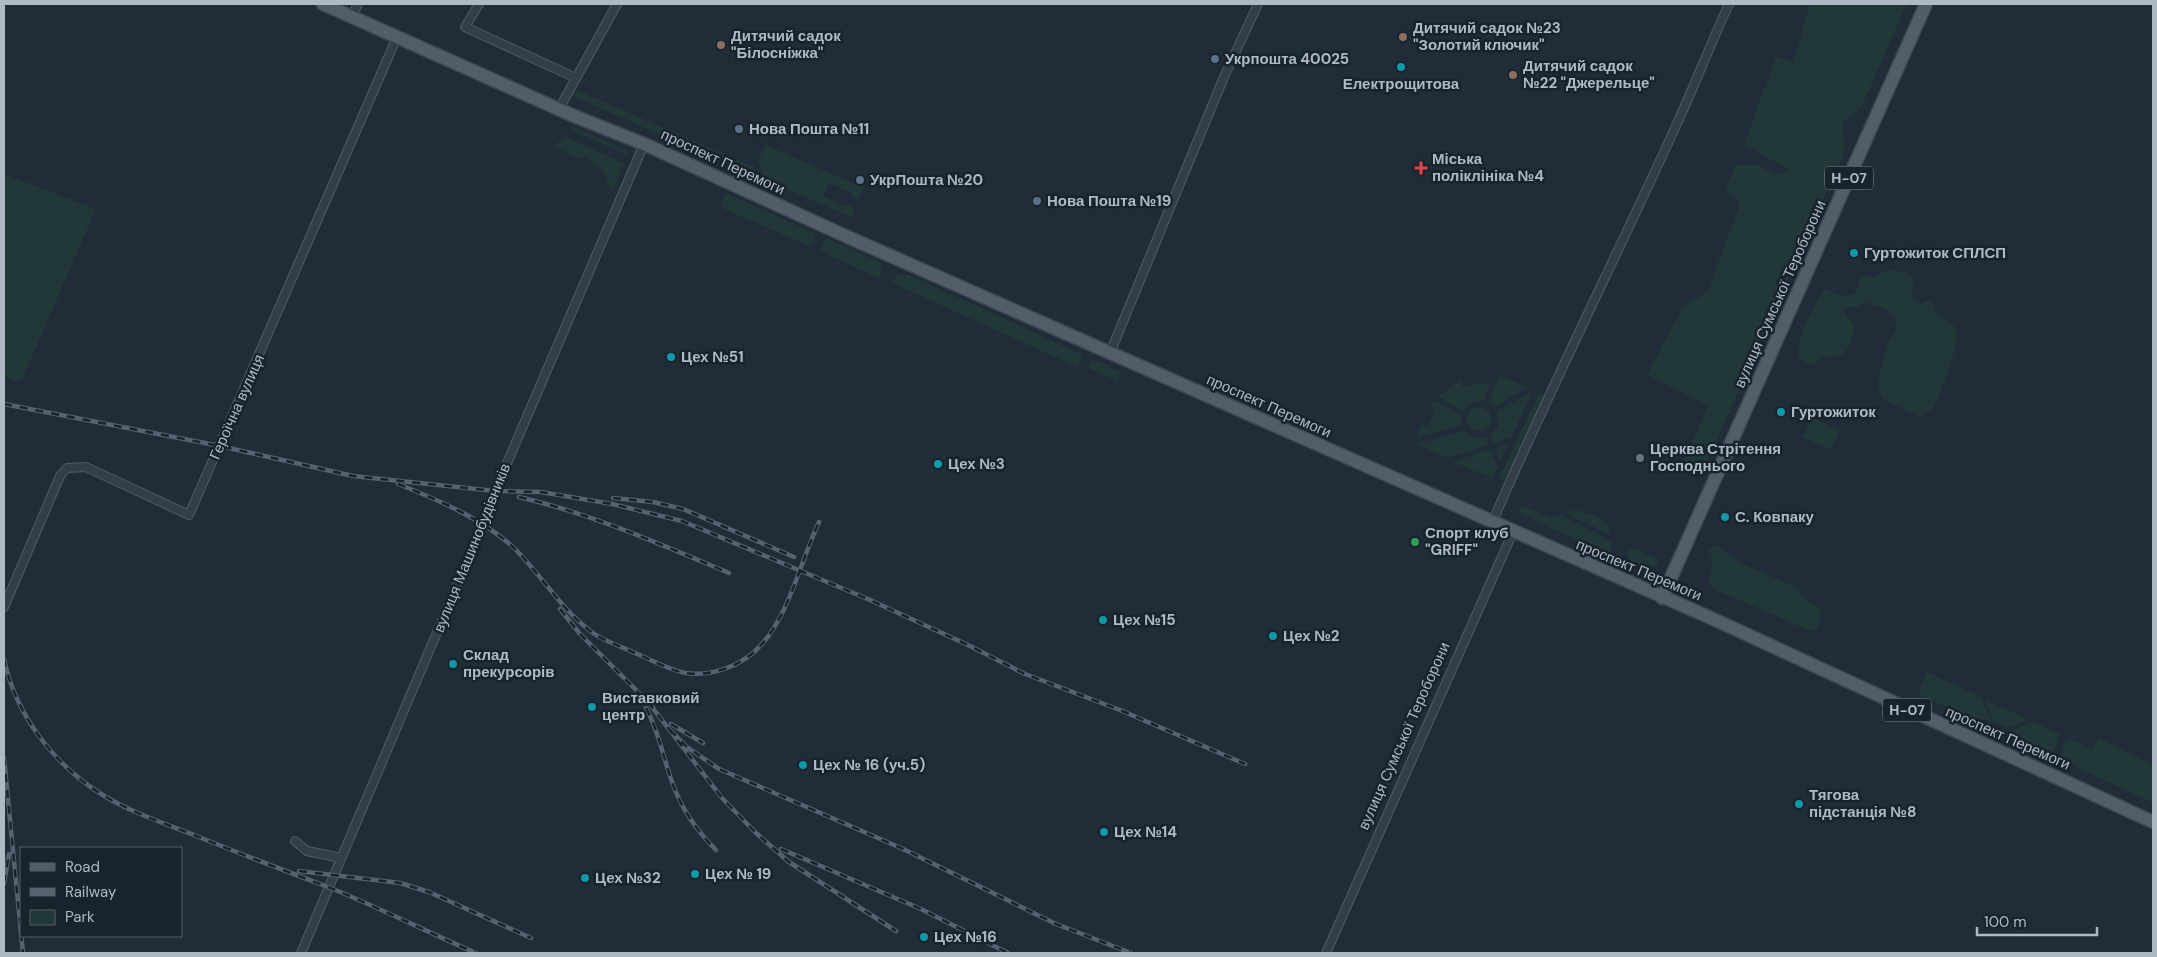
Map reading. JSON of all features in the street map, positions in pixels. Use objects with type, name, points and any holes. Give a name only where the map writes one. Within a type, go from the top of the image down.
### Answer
[{"type":"main road","name":"проспект Перемоги","points":[[322,4],[559,109],[644,144],[1662,598],[2153,822]]},
{"type":"main road","name":"вулиця Сумської Тероборони","points":[[1662,598],[1926,4]]},
{"type":"street","points":[[352,16],[358,4]]},
{"type":"street","points":[[479,4],[465,28],[576,78]]},
{"type":"street","points":[[559,109],[617,4]]},
{"type":"street","points":[[1110,353],[1224,77],[1258,4]]},
{"type":"street","points":[[1492,523],[1605,275],[1676,127],[1703,60],[1730,4]]},
{"type":"street","name":"Героїчна вулиця","points":[[4,607],[60,476],[67,468],[86,466],[189,515],[397,37]]},
{"type":"street","name":"вулиця Машинобудівників","points":[[301,953],[506,464],[644,144]]},
{"type":"street","name":"вулиця Сумської Тероборони","points":[[1326,953],[1512,532]]},
{"type":"street","points":[[295,841],[307,851],[341,858]]},
{"type":"green space","points":[[1810,4],[1907,4],[1861,108],[1842,122],[1845,151],[1704,469],[1684,461],[1708,406],[1647,375],[1683,307],[1708,291],[1740,204],[1725,189],[1736,165],[1759,165],[1775,175],[1791,170],[1744,145],[1776,56],[1793,63]]},
{"type":"green space","points":[[577,90],[754,167],[756,176],[574,97]]},
{"type":"green space","points":[[572,126],[627,151],[629,156],[571,130]]},
{"type":"green space","points":[[566,137],[624,163],[613,191],[609,187],[602,169],[594,165],[595,162],[583,157],[582,160],[554,145]]},
{"type":"green space","points":[[766,145],[864,188],[858,200],[851,196],[852,193],[829,183],[823,196],[846,207],[848,204],[855,207],[851,217],[763,179],[758,160]]},
{"type":"green space","points":[[4,174],[96,209],[22,380],[15,381],[4,376]]},
{"type":"green space","points":[[725,193],[817,234],[811,247],[720,207]]},
{"type":"green space","points":[[826,238],[878,261],[882,266],[880,279],[820,251]]},
{"type":"green space","points":[[1887,270],[1910,274],[1915,280],[1912,290],[1913,299],[1920,304],[1929,300],[1933,302],[1937,315],[1952,324],[1957,333],[1952,359],[1940,392],[1932,409],[1921,417],[1884,400],[1879,392],[1879,378],[1886,347],[1896,328],[1895,316],[1883,308],[1865,302],[1857,308],[1847,306],[1844,310],[1845,315],[1855,326],[1847,350],[1842,355],[1826,357],[1813,365],[1799,359],[1798,351],[1802,332],[1824,289],[1843,296],[1852,295],[1856,292],[1860,279],[1864,276],[1875,277]]},
{"type":"green space","points":[[897,275],[909,275],[1083,355],[1077,367],[892,283]]},
{"type":"green space","points":[[1092,359],[1121,371],[1117,381],[1088,368]]},
{"type":"green space","points":[[1499,375],[1527,387],[1495,407],[1489,402]]},
{"type":"green space","points":[[1461,380],[1461,386],[1490,383],[1484,401],[1472,402],[1463,411],[1438,397]]},
{"type":"green space","points":[[1533,391],[1511,438],[1493,443],[1490,436],[1498,426],[1497,411]]},
{"type":"green space","points":[[1539,393],[1545,396],[1505,481],[1499,478]]},
{"type":"green space","points":[[1434,400],[1461,415],[1462,425],[1416,438],[1422,425],[1427,426],[1434,412],[1430,407]]},
{"type":"green space","points":[[1479,407],[1487,411],[1491,419],[1487,427],[1479,431],[1471,427],[1467,419],[1471,411]]},
{"type":"green space","points":[[1812,417],[1840,431],[1831,450],[1803,437]]},
{"type":"green space","points":[[1465,431],[1475,438],[1486,437],[1489,445],[1448,458],[1416,444]]},
{"type":"green space","points":[[1509,444],[1500,462],[1495,448]]},
{"type":"green space","points":[[1490,449],[1498,468],[1492,478],[1453,462]]},
{"type":"green space","points":[[1523,506],[1552,518],[1561,515],[1612,541],[1610,553],[1607,555],[1520,513],[1519,508]]},
{"type":"green space","points":[[1575,510],[1598,517],[1609,529],[1611,535],[1566,513]]},
{"type":"green space","points":[[1718,545],[1737,561],[1795,587],[1807,601],[1821,608],[1819,627],[1813,632],[1715,590],[1709,582],[1713,560],[1708,548]]},
{"type":"green space","points":[[1634,548],[1657,559],[1659,564],[1645,569],[1629,561],[1628,551]]},
{"type":"green space","points":[[1927,672],[1981,697],[1991,722],[1982,719],[1980,722],[1922,696],[1919,689]]},
{"type":"green space","points":[[1985,700],[2029,720],[2007,728],[1994,722]]},
{"type":"green space","points":[[2034,722],[2060,735],[2052,756],[2009,731]]},
{"type":"green space","points":[[2099,738],[2153,765],[2153,803],[2059,759],[2066,741],[2071,739],[2092,749]]},
{"type":"railway","points":[[4,404],[220,446],[353,476],[495,491],[541,492],[612,504],[682,521],[870,600],[968,645],[1025,674],[1120,710],[1245,764]]},
{"type":"railway","points":[[398,484],[458,511],[501,537],[513,547],[571,614],[593,633],[609,642],[674,670],[696,674],[717,671],[737,664],[754,652],[771,633],[787,603],[819,522]]},
{"type":"railway","points":[[519,497],[599,521],[729,573]]},
{"type":"railway","points":[[613,498],[653,502],[683,509],[794,557]]},
{"type":"railway","points":[[560,609],[580,634],[653,707]]},
{"type":"railway","points":[[4,659],[9,679],[17,698],[26,717],[38,734],[65,766],[98,792],[144,816],[328,887],[476,953]]},
{"type":"railway","points":[[648,702],[722,798],[756,833],[789,862],[896,931]]},
{"type":"railway","points":[[646,708],[680,801],[696,827],[716,850]]},
{"type":"railway","points":[[671,724],[703,743]]},
{"type":"railway","points":[[670,730],[687,747],[719,769],[901,848],[1056,924],[1131,953]]},
{"type":"railway","points":[[4,758],[20,922]]},
{"type":"railway","points":[[781,849],[921,909],[1008,953]]},
{"type":"railway","points":[[4,883],[9,854]]},
{"type":"railway","points":[[299,871],[400,883],[429,892],[531,938]]},
{"type":"railway","points":[[21,937],[23,953]]},
{"type":"place","name":"Дитячий садок №23 \"Золотий ключик\"","points":[[1403,37]]},
{"type":"place","name":"Дитячий садок \"Білосніжка\"","points":[[721,45]]},
{"type":"place","name":"Укрпошта 40025","points":[[1215,59]]},
{"type":"place","name":"Електрощитова","points":[[1401,67]]},
{"type":"place","name":"Дитячий садок №22 \"Джерельце\"","points":[[1513,75]]},
{"type":"place","name":"Нова Пошта №11","points":[[739,129]]},
{"type":"place","name":"Міська поліклініка №4","points":[[1421,168]]},
{"type":"place","name":"УкрПошта №20","points":[[860,180]]},
{"type":"place","name":"Нова Пошта №19","points":[[1037,201]]},
{"type":"place","name":"Гуртожиток СПЛСП","points":[[1854,253]]},
{"type":"place","name":"Цех №51","points":[[671,357]]},
{"type":"place","name":"Гуртожиток","points":[[1781,412]]},
{"type":"place","name":"Церква Стрітення Господнього","points":[[1640,458]]},
{"type":"place","name":"Цех №3","points":[[938,464]]},
{"type":"place","name":"С. Ковпаку","points":[[1725,517]]},
{"type":"place","name":"Спорт клуб \"GRIFF\"","points":[[1415,542]]},
{"type":"place","name":"Цех №15","points":[[1103,620]]},
{"type":"place","name":"Цех №2","points":[[1273,636]]},
{"type":"place","name":"Склад прекурсорів","points":[[453,664]]},
{"type":"place","name":"Виставковий центр","points":[[592,707]]},
{"type":"place","name":"Цех № 16 (уч.5)","points":[[803,765]]},
{"type":"place","name":"Тягова підстанція №8","points":[[1799,804]]},
{"type":"place","name":"Цех №14","points":[[1104,832]]},
{"type":"place","name":"Цех № 19","points":[[695,874]]},
{"type":"place","name":"Цех №32","points":[[585,878]]},
{"type":"place","name":"Цех №16","points":[[924,937]]}]
